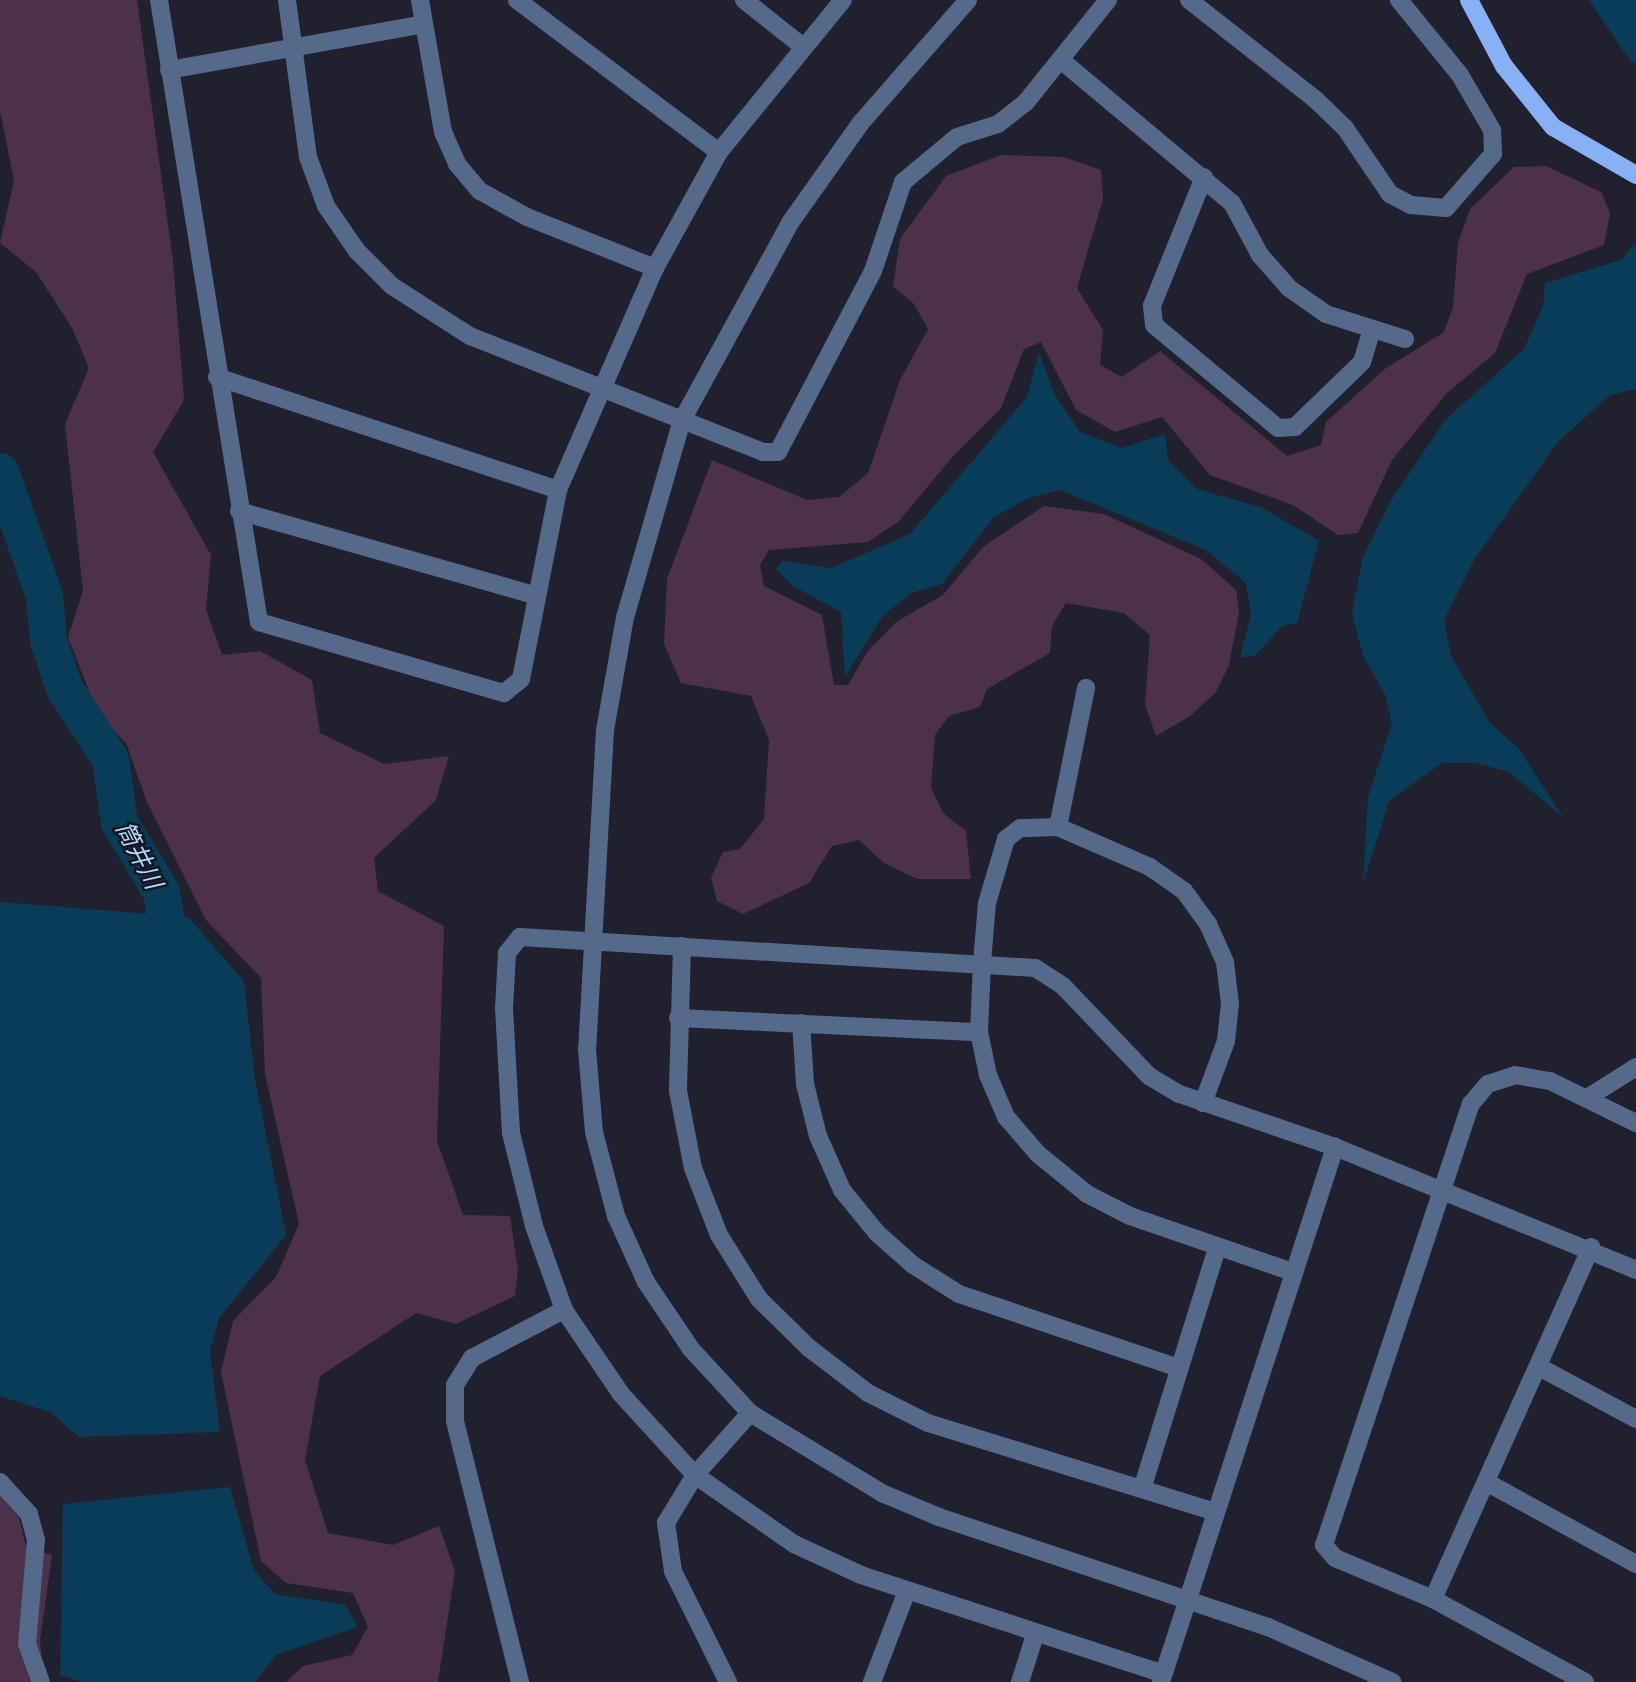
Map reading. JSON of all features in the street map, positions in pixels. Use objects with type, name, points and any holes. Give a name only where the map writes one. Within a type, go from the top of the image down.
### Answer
[{"type":"main road","points":[[1469,0],[1504,66],[1553,127],[1591,153],[1636,175]]},
{"type":"street","points":[[159,0],[217,377],[259,622],[504,693],[521,679],[534,595],[558,490],[599,387],[655,268],[719,152],[802,46],[843,0]]},
{"type":"street","points":[[287,0],[297,45],[308,157],[326,205],[357,251],[427,313],[599,387],[763,452],[778,452],[873,271],[903,182],[957,137],[998,124],[1062,61],[1108,0]]},
{"type":"street","points":[[420,0],[443,132],[457,164],[480,191],[527,216],[655,268]]},
{"type":"street","points":[[517,0],[719,152]]},
{"type":"street","points":[[744,0],[802,46]]},
{"type":"street","points":[[968,0],[860,124],[790,223],[682,420],[625,617],[609,705],[587,1049],[593,1132],[616,1216],[646,1282],[676,1327],[750,1413],[895,1499],[1190,1599],[1392,1682]]},
{"type":"street","points":[[1189,0],[1316,100],[1345,128],[1390,194],[1411,205],[1446,208],[1493,154],[1492,130],[1460,75],[1399,0]]},
{"type":"street","points":[[169,69],[424,24]]},
{"type":"street","points":[[1062,61],[1205,177],[1232,203],[1261,255],[1289,288],[1326,314],[1371,332],[1405,340]]},
{"type":"street","points":[[1205,177],[1152,306],[1154,325],[1278,428],[1295,427],[1362,362],[1371,332]]},
{"type":"street","points":[[217,377],[558,490]]},
{"type":"street","points":[[239,511],[534,595]]},
{"type":"street","points":[[1058,827],[1086,688]]},
{"type":"street","points":[[1203,1103],[1226,1041],[1230,1004],[1225,962],[1208,924],[1184,891],[1150,867],[1058,827],[1020,828],[1006,839],[987,903],[982,963],[979,1032],[988,1075],[1006,1116],[1038,1154],[1087,1194],[1217,1248],[1293,1272]]},
{"type":"street","points":[[1335,1147],[1190,1599],[1162,1678],[907,1591],[794,1544],[695,1475],[621,1394],[564,1310],[534,1226],[512,1133],[504,1068],[507,953],[520,937],[1035,968],[1063,986],[1149,1076],[1203,1103],[1335,1147],[1443,1187],[1591,1247],[1636,1270]]},
{"type":"street","points":[[682,946],[678,1091],[693,1168],[719,1235],[759,1299],[809,1348],[868,1393],[928,1423],[1216,1512]]},
{"type":"street","points":[[678,1018],[979,1032]]},
{"type":"street","points":[[801,1023],[805,1084],[818,1136],[842,1190],[877,1233],[959,1294],[1179,1368]]},
{"type":"street","points":[[1587,1098],[1636,1067]]},
{"type":"street","points":[[1585,1682],[1433,1599],[1335,1558],[1324,1545],[1471,1104],[1488,1084],[1515,1075],[1550,1081],[1636,1122]]},
{"type":"street","points":[[1433,1599],[1541,1368],[1591,1247]]},
{"type":"street","points":[[1142,1489],[1217,1248]]},
{"type":"street","points":[[520,1682],[454,1420],[455,1385],[472,1358],[564,1310]]},
{"type":"street","points":[[1541,1368],[1636,1419]]},
{"type":"street","points":[[728,1682],[665,1546],[672,1505],[750,1413]]},
{"type":"street","points":[[0,1482],[29,1514],[36,1540],[27,1644],[41,1682]]},
{"type":"street","points":[[1488,1483],[1636,1564]]},
{"type":"street","points":[[872,1682],[907,1591]]},
{"type":"street","points":[[1020,1682],[1035,1635]]},
{"type":"shaded area","points":[[0,0],[137,0],[173,261],[184,400],[153,452],[211,555],[206,609],[222,655],[260,651],[312,680],[320,733],[384,764],[449,756],[436,800],[374,858],[378,891],[444,926],[437,1141],[463,1215],[510,1216],[518,1270],[515,1296],[456,1324],[416,1313],[320,1376],[305,1460],[328,1533],[393,1545],[439,1526],[455,1571],[438,1682],[286,1682],[303,1666],[352,1655],[368,1627],[353,1593],[286,1583],[261,1561],[221,1372],[233,1321],[276,1277],[299,1224],[265,1074],[261,978],[206,920],[147,802],[126,743],[98,714],[68,637],[83,591],[65,424],[89,368],[72,328],[36,272],[0,243],[14,181],[0,111]]},
{"type":"shaded area","points":[[1001,155],[1064,157],[1101,170],[1103,199],[1077,288],[1103,330],[1100,365],[1122,377],[1160,351],[1287,456],[1321,445],[1326,422],[1386,368],[1443,333],[1453,308],[1458,243],[1470,209],[1514,167],[1546,166],[1601,192],[1610,213],[1604,245],[1527,274],[1495,353],[1447,393],[1392,460],[1358,533],[1338,535],[1293,505],[1210,475],[1162,417],[1115,432],[1076,410],[1041,342],[1024,349],[1001,408],[954,455],[899,521],[868,542],[769,550],[760,565],[764,586],[822,615],[834,685],[848,685],[867,652],[896,622],[943,595],[983,547],[1044,506],[1104,514],[1201,559],[1236,590],[1239,612],[1229,665],[1216,692],[1190,716],[1156,736],[1145,705],[1150,635],[1124,613],[1066,603],[1052,626],[1050,653],[987,689],[980,707],[949,716],[935,735],[931,788],[943,813],[966,831],[971,879],[917,879],[884,863],[859,840],[832,846],[809,883],[743,914],[717,901],[711,878],[723,852],[740,849],[764,819],[769,740],[751,696],[681,683],[664,644],[667,579],[712,460],[807,500],[839,497],[868,473],[900,380],[928,329],[914,304],[893,286],[900,239],[946,176]]},
{"type":"shaded area","points":[[0,1495],[19,1518],[26,1547],[52,1555],[40,1640],[44,1678],[50,1682],[0,1682]]},
{"type":"water","points":[[1589,0],[1636,0],[1636,66],[1624,52]]},
{"type":"water","points":[[1636,241],[1636,389],[1610,395],[1558,442],[1474,560],[1444,620],[1451,656],[1490,723],[1518,748],[1564,818],[1509,772],[1476,763],[1442,763],[1389,801],[1363,884],[1368,797],[1392,723],[1385,694],[1363,656],[1352,613],[1363,557],[1390,502],[1445,420],[1524,349],[1543,306],[1545,283],[1621,260]]},
{"type":"water","points":[[1039,353],[1055,395],[1080,432],[1122,448],[1165,434],[1168,460],[1197,489],[1263,508],[1319,541],[1297,623],[1282,626],[1255,656],[1240,657],[1251,615],[1246,583],[1206,550],[1060,490],[1029,498],[994,517],[942,584],[911,593],[882,617],[845,677],[841,612],[793,586],[776,569],[782,561],[831,568],[910,534],[1027,397]]},
{"type":"water","points":[[0,902],[188,917],[244,981],[255,1080],[286,1235],[219,1318],[210,1351],[220,1432],[79,1437],[50,1412],[0,1396]]},
{"type":"water","points":[[230,1487],[254,1570],[275,1594],[346,1605],[357,1627],[276,1655],[255,1682],[83,1682],[60,1675],[63,1504]]},
{"type":"waterway","name":"筒井川","points":[[0,471],[44,595],[48,640],[64,688],[110,759],[119,822],[161,892],[168,932],[157,962]]}]
